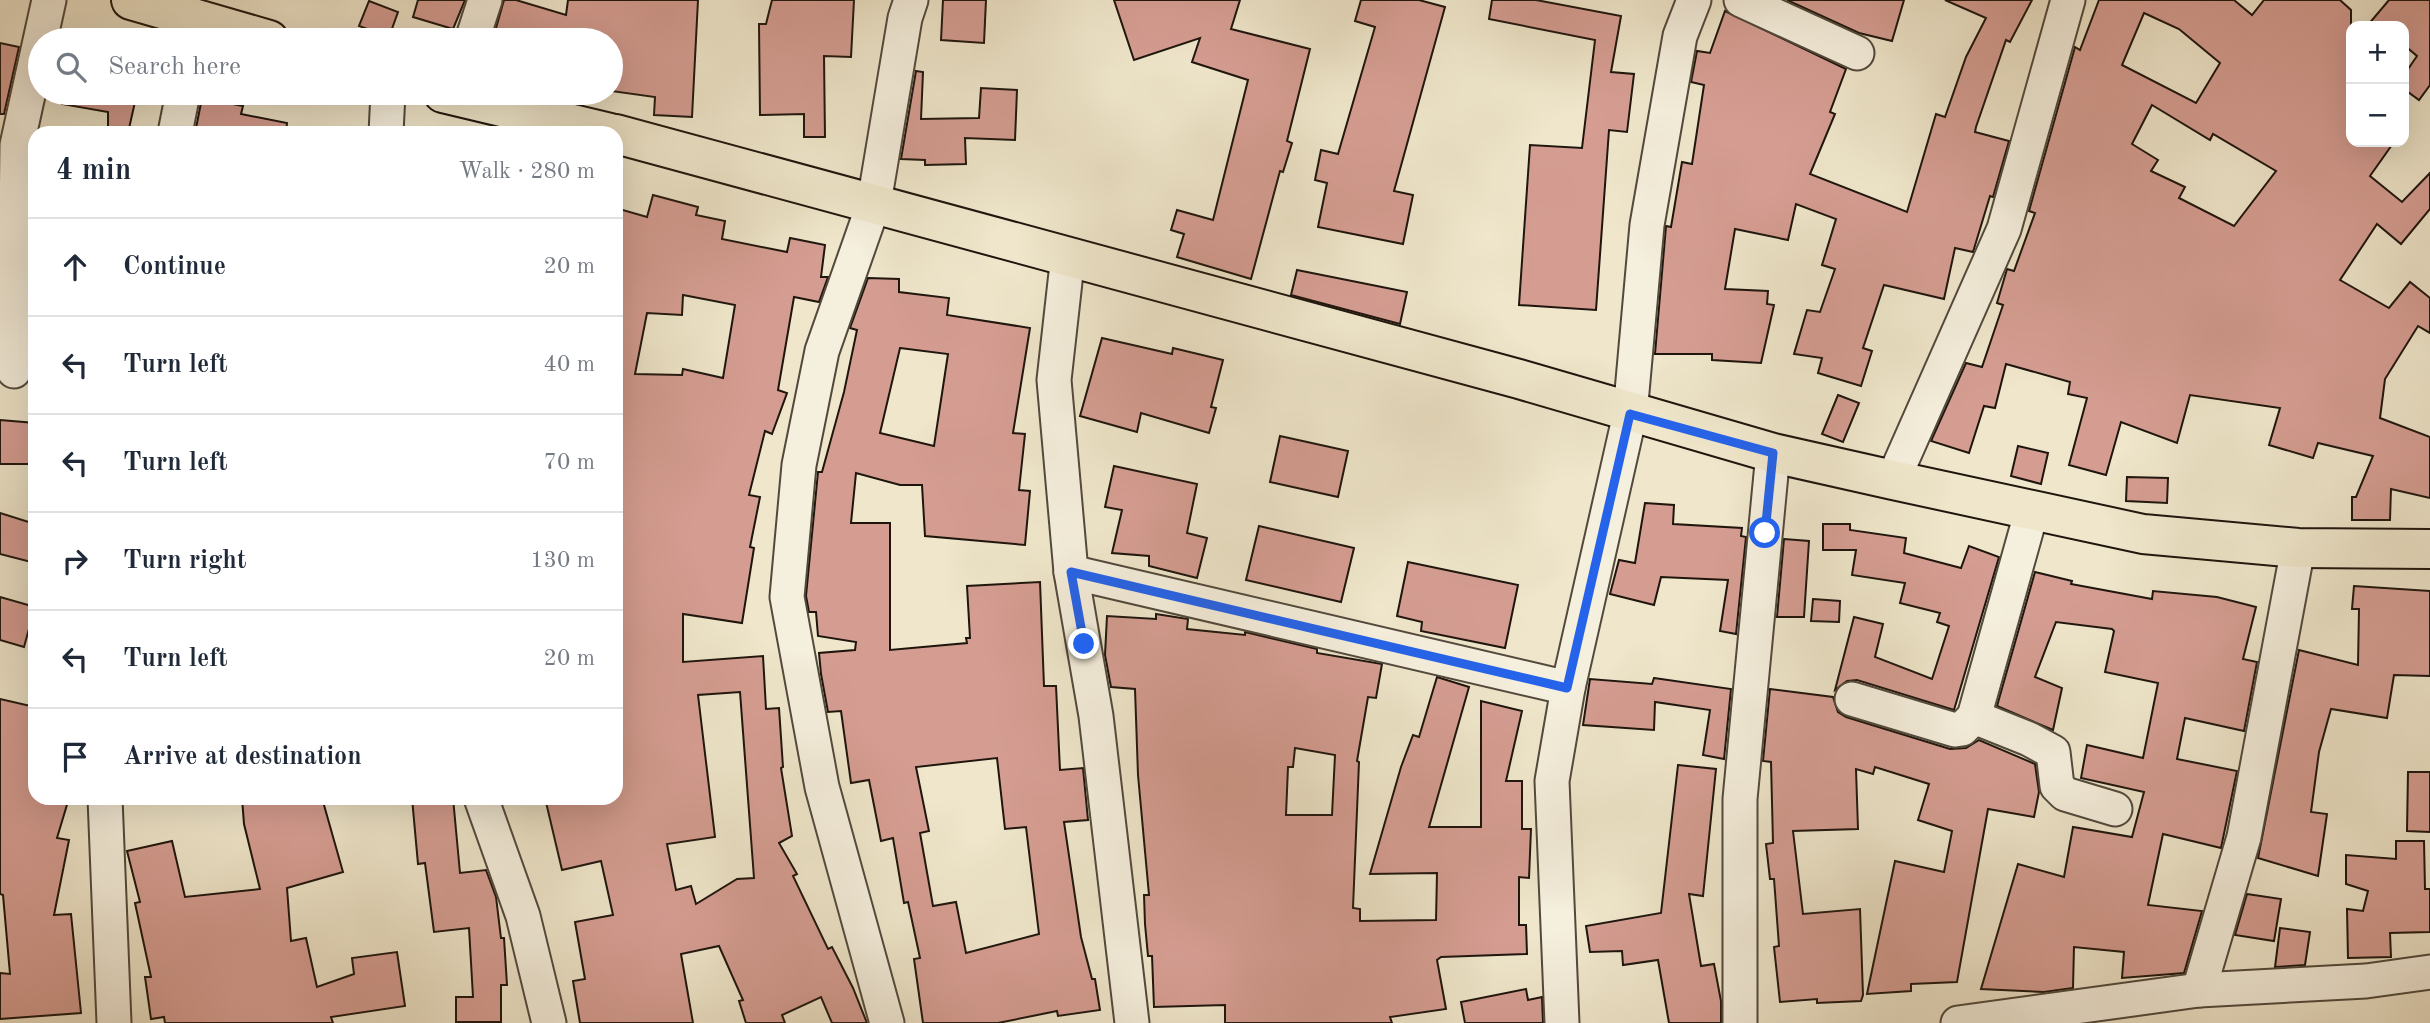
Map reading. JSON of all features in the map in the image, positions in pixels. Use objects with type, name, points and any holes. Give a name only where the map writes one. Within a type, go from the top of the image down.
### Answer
[{"type":"main road","points":[[131,0],[228,28]]},
{"type":"main road","points":[[496,105],[581,126]]},
{"type":"main road","points":[[623,136],[1519,379],[1630,414],[1773,453],[2143,534],[2298,548],[2430,549]]},
{"type":"street","points":[[42,28],[48,0]]},
{"type":"street","points":[[476,28],[485,0]]},
{"type":"street","points":[[887,1023],[822,787],[787,597],[799,465],[822,351],[874,203],[905,18],[911,0]]},
{"type":"street","points":[[1562,1023],[1552,781],[1567,688],[1630,414],[1647,225],[1680,36],[1694,0]]},
{"type":"street","points":[[1741,0],[1857,52]]},
{"type":"street","points":[[1893,480],[2004,229],[2068,0]]},
{"type":"street","points":[[16,372],[17,145],[28,94]]},
{"type":"street","points":[[176,126],[180,105]]},
{"type":"street","points":[[386,126],[387,105]]},
{"type":"street","points":[[1068,256],[1055,380],[1071,572],[1096,716],[1132,1023]]},
{"type":"street","points":[[1740,1023],[1740,799],[1773,453]]},
{"type":"street","points":[[1852,699],[1955,730],[1962,729],[1974,718],[2032,510]]},
{"type":"street","points":[[2199,990],[2244,837],[2298,548]]},
{"type":"street","points":[[1071,572],[1567,688]]},
{"type":"street","points":[[1974,718],[2029,739],[2053,752],[2057,786],[2064,794],[2115,809]]},
{"type":"street","points":[[105,805],[114,1023]]},
{"type":"street","points":[[483,805],[523,916],[548,1023]]},
{"type":"street","points":[[1958,1023],[2199,990],[2366,981],[2430,972]]},
{"type":"building","points":[[418,0],[465,0],[453,28],[413,17]]},
{"type":"building","points":[[504,0],[516,0],[566,15],[568,0],[698,0],[692,117],[654,115],[655,97],[623,93],[623,28],[496,28]]},
{"type":"building","points":[[772,0],[854,0],[851,57],[824,56],[825,137],[804,137],[804,114],[760,115],[759,24],[766,24]]},
{"type":"building","points":[[943,0],[986,0],[984,43],[941,40]]},
{"type":"building","points":[[1114,0],[1240,0],[1231,29],[1310,49],[1287,141],[1292,143],[1283,172],[1280,171],[1251,279],[1177,257],[1184,234],[1171,230],[1177,210],[1213,220],[1248,80],[1192,62],[1200,38],[1134,60]]},
{"type":"building","points":[[1361,0],[1419,0],[1445,7],[1394,191],[1413,195],[1403,244],[1318,227],[1327,183],[1315,180],[1321,150],[1338,154],[1375,27],[1355,21]]},
{"type":"building","points":[[1492,0],[1536,0],[1621,16],[1611,72],[1634,74],[1627,132],[1609,130],[1596,310],[1519,305],[1530,145],[1582,148],[1595,40],[1489,19]]},
{"type":"building","points":[[1787,0],[1904,0],[1892,41],[1859,33]]},
{"type":"building","points":[[1945,0],[2032,0],[2010,42],[2006,40],[1975,132],[2009,141],[1993,197],[1990,196],[1973,252],[1955,248],[1944,299],[1884,285],[1863,348],[1872,351],[1861,386],[1818,373],[1822,358],[1794,354],[1807,310],[1820,312],[1835,269],[1822,265],[1836,219],[1796,204],[1788,240],[1735,229],[1725,289],[1768,291],[1767,304],[1774,305],[1761,363],[1712,360],[1712,354],[1655,354],[1666,226],[1671,227],[1682,162],[1692,164],[1704,85],[1691,82],[1697,51],[1710,53],[1725,11],[1846,69],[1830,112],[1835,114],[1810,174],[1907,212],[1936,114],[1945,117],[1966,57],[1986,18]]},
{"type":"building","points":[[2099,0],[2234,0],[2252,15],[2264,0],[2340,0],[2351,10],[2351,21],[2346,21],[2346,147],[2390,147],[2370,176],[2402,202],[2430,173],[2430,209],[2401,244],[2377,224],[2340,280],[2389,308],[2410,282],[2430,298],[2430,333],[2418,326],[2385,379],[2380,418],[2430,437],[2430,498],[2391,489],[2390,520],[2352,520],[2352,497],[2356,497],[2373,456],[2318,443],[2313,458],[2269,445],[2280,408],[2190,395],[2177,443],[2121,422],[2106,475],[2069,465],[2087,398],[2068,394],[2070,382],[2006,364],[1995,408],[1984,406],[1969,453],[1931,441],[1966,363],[1982,367],[2003,305],[1997,303],[2007,269],[2014,271],[2035,213],[2029,211],[2075,47],[2080,50]],"holes":[[[2144,13],[2179,29],[2220,63],[2196,103],[2122,65]],[[2152,105],[2210,140],[2213,134],[2276,171],[2234,226],[2179,198],[2185,187],[2151,171],[2158,160],[2132,144]]]},
{"type":"building","points":[[2389,0],[2430,0],[2430,85],[2419,100],[2409,93],[2409,68],[2417,56],[2409,49],[2409,21],[2371,21]]},
{"type":"building","points":[[369,1],[398,12],[392,28],[359,26]]},
{"type":"building","points":[[0,43],[19,47],[4,114],[0,114]]},
{"type":"building","points":[[916,71],[923,72],[921,119],[979,118],[981,88],[1017,90],[1015,140],[965,138],[966,164],[925,165],[925,160],[901,159]]},
{"type":"building","points":[[68,105],[134,105],[130,126],[108,126],[108,112]]},
{"type":"building","points":[[201,105],[243,106],[241,114],[287,123],[287,126],[196,126]]},
{"type":"building","points":[[653,195],[698,207],[696,215],[725,221],[722,239],[787,252],[790,238],[825,245],[821,277],[828,277],[819,302],[794,297],[778,390],[787,393],[772,434],[765,431],[749,495],[760,497],[750,547],[754,548],[742,623],[683,614],[683,662],[763,656],[766,709],[779,708],[781,768],[792,836],[779,843],[797,874],[793,876],[828,949],[832,947],[853,988],[867,1023],[832,1023],[821,997],[782,1015],[785,1023],[746,1023],[739,1001],[743,1000],[719,946],[681,954],[693,1023],[580,1023],[573,981],[585,979],[575,922],[613,915],[601,861],[562,870],[547,805],[623,805],[623,210],[647,217]],"holes":[[[683,295],[735,305],[723,378],[683,369],[682,375],[635,374],[647,313],[682,315]],[[740,692],[754,878],[737,879],[696,904],[691,886],[676,890],[667,844],[715,837],[698,695]]]},
{"type":"building","points":[[1297,270],[1407,292],[1400,324],[1291,295]]},
{"type":"building","points":[[868,278],[899,279],[899,292],[949,298],[947,315],[1030,328],[1013,433],[1025,434],[1019,490],[1030,491],[1025,545],[925,536],[922,485],[900,485],[856,473],[851,523],[890,523],[890,650],[967,643],[966,638],[970,638],[967,586],[1040,582],[1044,686],[1056,686],[1060,770],[1083,768],[1088,820],[1064,822],[1081,937],[1092,979],[1095,979],[1100,1010],[1058,1016],[1057,1011],[998,1023],[923,1023],[914,959],[920,958],[908,902],[904,903],[893,838],[881,841],[869,780],[851,783],[841,711],[828,712],[821,674],[819,653],[855,650],[856,642],[818,636],[816,612],[809,612],[806,596],[818,472],[822,472],[844,392],[857,330],[850,328]],"holes":[[[900,348],[948,354],[934,446],[880,433]],[[997,758],[1005,829],[1026,827],[1039,934],[966,953],[956,902],[933,906],[920,833],[929,831],[916,767]]]},
{"type":"building","points":[[1102,338],[1172,354],[1173,348],[1223,360],[1211,407],[1216,408],[1209,433],[1141,413],[1137,432],[1080,416]]},
{"type":"building","points":[[1838,395],[1859,403],[1843,442],[1822,434]]},
{"type":"building","points":[[0,420],[28,422],[28,464],[0,464]]},
{"type":"building","points":[[1280,436],[1348,451],[1338,497],[1270,482]]},
{"type":"building","points":[[2018,446],[2048,453],[2041,484],[2011,476]]},
{"type":"building","points":[[1114,466],[1197,484],[1187,533],[1207,538],[1197,578],[1149,566],[1149,556],[1112,553],[1122,510],[1105,507]]},
{"type":"building","points":[[2127,477],[2168,478],[2167,503],[2126,501]]},
{"type":"building","points":[[1645,503],[1674,505],[1673,524],[1742,528],[1741,536],[1746,537],[1736,634],[1720,631],[1728,580],[1661,577],[1654,605],[1610,594],[1619,560],[1635,563]]},
{"type":"building","points":[[0,513],[28,522],[28,561],[0,554]]},
{"type":"building","points":[[1823,524],[1850,524],[1850,530],[1906,538],[1904,553],[1961,568],[1969,546],[1999,557],[1954,710],[1857,680],[1847,681],[1835,690],[1854,617],[1883,624],[1875,657],[1932,679],[1949,626],[1937,622],[1940,613],[1900,603],[1905,583],[1852,575],[1856,550],[1823,550]]},
{"type":"building","points":[[1259,526],[1354,548],[1341,602],[1246,580]]},
{"type":"building","points":[[1784,539],[1809,541],[1804,617],[1777,617]]},
{"type":"building","points":[[1408,562],[1518,585],[1505,648],[1421,631],[1422,622],[1397,616]]},
{"type":"building","points":[[2035,572],[2072,581],[2071,584],[2152,599],[2153,591],[2217,597],[2256,607],[2243,659],[2257,662],[2244,731],[2185,718],[2177,759],[2237,771],[2221,848],[2163,834],[2148,905],[2202,911],[2184,973],[2122,978],[2124,952],[2074,947],[2073,988],[2044,992],[1981,989],[2018,864],[2064,877],[2073,827],[2132,837],[2144,792],[2081,778],[2087,745],[2143,758],[2158,683],[2105,672],[2114,631],[2112,629],[2056,622],[2035,677],[2062,688],[2053,730],[1997,706]]},
{"type":"building","points":[[2354,586],[2430,591],[2430,676],[2394,675],[2387,718],[2331,709],[2319,752],[2311,812],[2327,814],[2318,876],[2258,858],[2299,650],[2358,665],[2359,609],[2352,609]]},
{"type":"building","points":[[0,597],[28,605],[28,632],[24,647],[0,640]]},
{"type":"building","points":[[1813,599],[1840,601],[1839,622],[1811,621]]},
{"type":"building","points":[[1156,614],[1188,619],[1187,629],[1245,635],[1245,632],[1317,649],[1317,653],[1382,664],[1376,698],[1368,697],[1357,761],[1353,908],[1360,909],[1360,921],[1436,920],[1437,873],[1370,874],[1401,767],[1413,735],[1419,737],[1437,677],[1469,687],[1429,827],[1481,827],[1481,701],[1522,711],[1506,781],[1522,781],[1522,829],[1531,829],[1529,878],[1519,877],[1519,925],[1526,925],[1527,954],[1441,957],[1437,960],[1446,1009],[1390,1017],[1392,1023],[1225,1023],[1225,1005],[1154,1007],[1152,956],[1148,956],[1145,924],[1144,895],[1149,895],[1138,775],[1135,689],[1111,687],[1105,655],[1107,616],[1156,619]],"holes":[[[1295,748],[1335,755],[1332,815],[1286,815],[1288,767],[1293,767]]]},
{"type":"building","points":[[1654,678],[1731,689],[1724,759],[1703,755],[1710,710],[1655,702],[1654,730],[1583,725],[1590,679],[1652,684]]},
{"type":"building","points":[[1770,689],[1833,697],[1838,712],[1846,717],[1950,749],[1966,748],[1979,740],[2035,764],[2039,792],[2034,817],[1988,809],[1957,982],[1911,984],[1911,991],[1867,994],[1895,861],[1944,872],[1952,831],[1918,820],[1929,784],[1875,767],[1873,774],[1856,769],[1858,829],[1793,831],[1803,914],[1860,909],[1863,995],[1861,1001],[1817,1003],[1817,999],[1780,1002],[1774,947],[1779,946],[1774,879],[1770,879],[1766,844],[1773,843],[1771,762],[1763,761]]},
{"type":"building","points":[[0,699],[28,705],[28,805],[67,805],[57,838],[69,840],[54,915],[71,914],[81,1013],[0,1019],[0,973],[10,974],[3,895],[0,894]]},
{"type":"building","points":[[1678,765],[1716,769],[1703,896],[1689,894],[1701,966],[1714,964],[1721,1001],[1721,1023],[1669,1023],[1658,960],[1623,965],[1622,951],[1590,952],[1586,926],[1661,913]]},
{"type":"building","points":[[2408,772],[2430,772],[2430,832],[2407,831]]},
{"type":"building","points":[[243,805],[324,805],[343,872],[287,888],[291,941],[306,938],[317,987],[354,974],[352,958],[397,952],[405,1006],[331,1017],[333,1023],[165,1023],[164,1017],[151,1019],[145,977],[151,977],[135,903],[140,902],[127,851],[172,841],[185,897],[260,889],[244,824]]},
{"type":"building","points":[[413,805],[454,805],[460,873],[486,870],[496,897],[501,938],[504,938],[507,985],[501,985],[501,1022],[456,1022],[456,997],[473,997],[469,928],[434,932],[425,863],[418,864]]},
{"type":"building","points":[[2396,841],[2424,841],[2425,889],[2430,889],[2430,932],[2390,933],[2391,957],[2348,958],[2347,909],[2363,911],[2368,891],[2346,884],[2346,855],[2396,859]]},
{"type":"building","points":[[2247,894],[2281,899],[2274,941],[2235,935]]},
{"type":"building","points":[[2280,928],[2310,932],[2305,965],[2275,967]]},
{"type":"building","points":[[1526,989],[1528,1000],[1542,997],[1543,1023],[1465,1023],[1461,1002]]},
{"type":"route","points":[[1084,644],[1071,572],[1567,688],[1630,414],[1773,453],[1765,533]]}]
